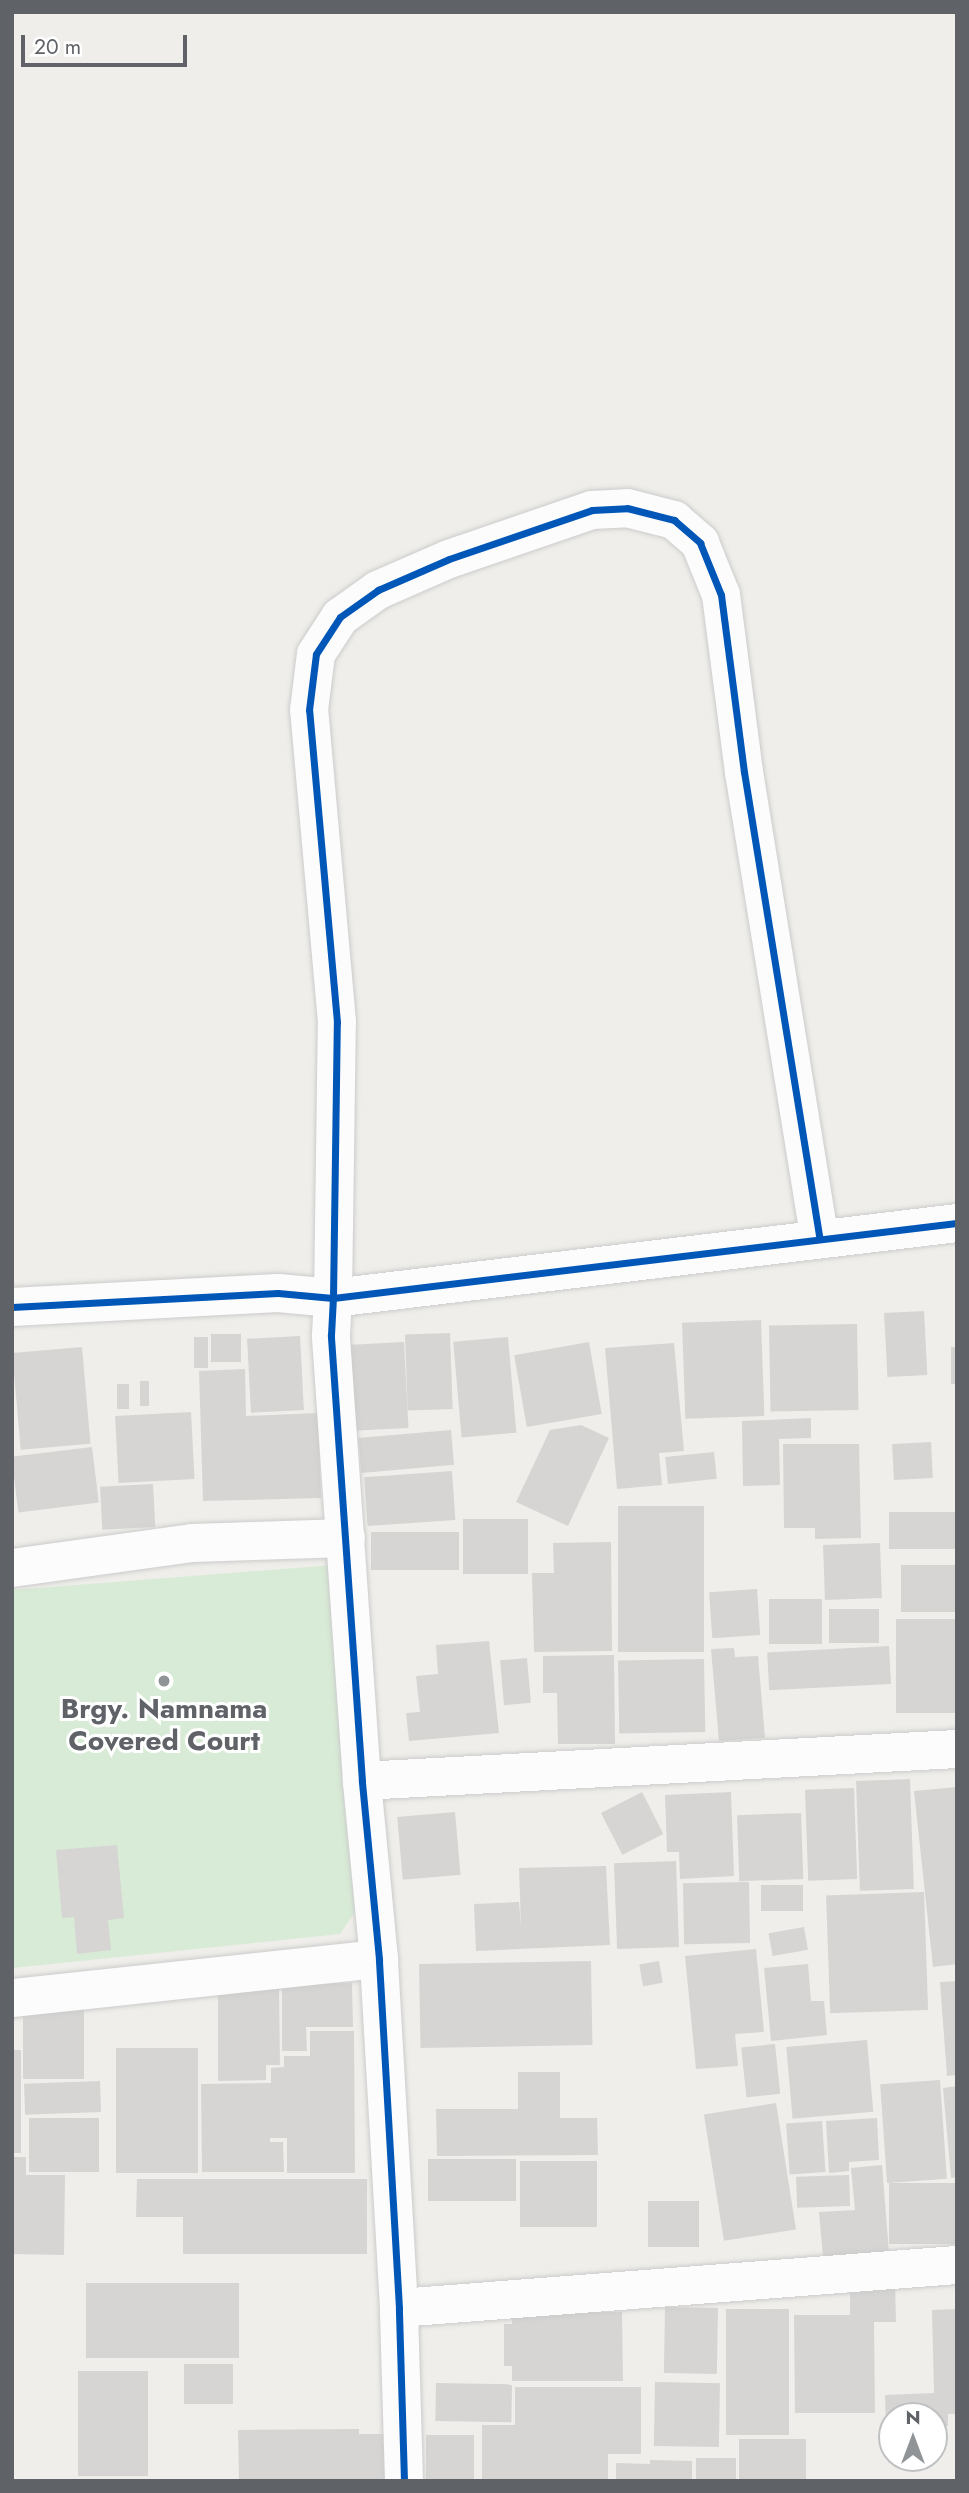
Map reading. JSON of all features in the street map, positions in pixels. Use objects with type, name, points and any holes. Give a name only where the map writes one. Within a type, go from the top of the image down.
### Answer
[{"type":"street","points":[[404,2481],[399,2308],[379,1959],[362,1781],[331,1335],[337,1021],[309,710],[316,654],[340,617],[378,590],[449,559],[592,510],[627,508],[674,520],[700,543],[721,595],[744,772],[819,1236]]},
{"type":"street","points":[[12,1307],[278,1293],[333,1298],[819,1236],[957,1223]]},
{"type":"street","points":[[12,1568],[192,1543],[346,1538]]},
{"type":"street","points":[[362,1781],[957,1749]]},
{"type":"street","points":[[12,1998],[379,1959]]},
{"type":"street","points":[[399,2308],[957,2265]]},
{"type":"green space","points":[[333,1565],[357,1909],[340,1934],[13,1968],[12,1590]]},
{"type":"building","points":[[924,1311],[927,1375],[887,1377],[884,1313]]},
{"type":"building","points":[[761,1320],[764,1416],[685,1419],[682,1323]]},
{"type":"building","points":[[857,1324],[859,1410],[771,1412],[769,1326]]},
{"type":"building","points":[[450,1333],[453,1409],[408,1411],[405,1335]]},
{"type":"building","points":[[211,1334],[241,1334],[241,1362],[211,1362]]},
{"type":"building","points":[[300,1336],[304,1410],[251,1413],[247,1339]]},
{"type":"building","points":[[194,1337],[208,1337],[208,1368],[194,1368]]},
{"type":"building","points":[[508,1337],[516,1433],[462,1437],[453,1342]]},
{"type":"building","points":[[404,1342],[409,1428],[348,1431],[343,1345]]},
{"type":"building","points":[[589,1342],[602,1414],[527,1427],[514,1355]]},
{"type":"building","points":[[674,1343],[684,1451],[659,1453],[662,1485],[617,1489],[605,1348]]},
{"type":"building","points":[[82,1347],[90,1444],[21,1450],[12,1353]]},
{"type":"building","points":[[951,1347],[957,1347],[957,1384],[951,1384]]},
{"type":"building","points":[[245,1369],[246,1416],[318,1413],[321,1498],[203,1501],[199,1371]]},
{"type":"building","points":[[140,1381],[149,1381],[149,1406],[140,1406]]},
{"type":"building","points":[[117,1384],[129,1384],[129,1409],[117,1409]]},
{"type":"building","points":[[191,1412],[195,1479],[119,1483],[115,1416]]},
{"type":"building","points":[[811,1418],[811,1438],[779,1439],[780,1485],[743,1486],[742,1421]]},
{"type":"building","points":[[581,1425],[609,1438],[568,1526],[516,1502],[550,1430]]},
{"type":"building","points":[[451,1430],[454,1465],[361,1473],[358,1438]]},
{"type":"building","points":[[931,1442],[933,1478],[894,1480],[892,1444]]},
{"type":"building","points":[[783,1444],[859,1444],[861,1538],[815,1539],[815,1528],[784,1528]]},
{"type":"building","points":[[92,1447],[99,1503],[18,1512],[12,1457]]},
{"type":"building","points":[[714,1452],[717,1479],[668,1484],[665,1457]]},
{"type":"building","points":[[452,1471],[455,1520],[368,1526],[364,1477]]},
{"type":"building","points":[[153,1484],[155,1527],[102,1530],[100,1487]]},
{"type":"building","points":[[618,1506],[704,1506],[704,1652],[618,1652]]},
{"type":"building","points":[[889,1512],[957,1512],[957,1549],[889,1549]]},
{"type":"building","points":[[463,1519],[528,1519],[528,1574],[463,1574]]},
{"type":"building","points":[[371,1532],[459,1532],[459,1570],[371,1570]]},
{"type":"building","points":[[611,1542],[612,1651],[534,1652],[532,1573],[554,1573],[553,1543]]},
{"type":"building","points":[[880,1543],[882,1598],[825,1600],[823,1545]]},
{"type":"building","points":[[901,1565],[957,1565],[957,1612],[901,1612]]},
{"type":"building","points":[[757,1589],[760,1635],[712,1638],[709,1592]]},
{"type":"building","points":[[769,1599],[822,1599],[822,1644],[769,1644]]},
{"type":"building","points":[[829,1609],[879,1609],[879,1643],[829,1643]]},
{"type":"building","points":[[896,1619],[957,1619],[957,1713],[896,1713]]},
{"type":"building","points":[[489,1641],[499,1733],[409,1741],[406,1713],[420,1712],[416,1676],[438,1674],[436,1645]]},
{"type":"building","points":[[889,1646],[891,1684],[769,1690],[767,1652]]},
{"type":"building","points":[[734,1648],[735,1657],[758,1656],[765,1738],[719,1741],[711,1649]]},
{"type":"building","points":[[614,1655],[615,1744],[558,1744],[557,1693],[543,1693],[543,1656]]},
{"type":"building","points":[[527,1658],[531,1703],[504,1705],[500,1660]]},
{"type":"building","points":[[704,1659],[705,1732],[619,1733],[618,1661]]},
{"type":"building","points":[[910,1779],[914,1889],[860,1891],[856,1781]]},
{"type":"building","points":[[957,1787],[957,1964],[933,1967],[914,1791]]},
{"type":"building","points":[[854,1788],[857,1879],[808,1881],[805,1790]]},
{"type":"building","points":[[642,1792],[663,1834],[622,1855],[601,1813]]},
{"type":"building","points":[[731,1792],[734,1876],[680,1879],[679,1852],[667,1852],[665,1795]]},
{"type":"building","points":[[455,1812],[460,1875],[403,1880],[397,1817]]},
{"type":"building","points":[[801,1813],[803,1879],[739,1881],[737,1815]]},
{"type":"building","points":[[117,1845],[124,1918],[108,1920],[111,1950],[77,1954],[74,1917],[62,1918],[56,1850]]},
{"type":"building","points":[[676,1861],[679,1947],[617,1949],[614,1863]]},
{"type":"building","points":[[606,1866],[610,1945],[476,1951],[474,1904],[519,1902],[521,1927],[519,1868]]},
{"type":"building","points":[[749,1882],[750,1943],[684,1944],[683,1883]]},
{"type":"building","points":[[761,1885],[803,1885],[803,1911],[761,1911]]},
{"type":"building","points":[[924,1892],[928,2010],[830,2013],[826,1895]]},
{"type":"building","points":[[804,1927],[808,1950],[773,1956],[769,1933]]},
{"type":"building","points":[[756,1949],[764,2032],[735,2034],[738,2066],[696,2069],[685,1956]]},
{"type":"building","points":[[591,1961],[592,2045],[420,2048],[419,1964]]},
{"type":"building","points":[[659,1961],[663,1983],[643,1986],[639,1964]]},
{"type":"building","points":[[808,1964],[811,2001],[824,2001],[827,2035],[771,2041],[764,1968]]},
{"type":"building","points":[[957,1981],[957,2075],[947,2076],[940,1982]]},
{"type":"building","points":[[352,1983],[353,2027],[306,2027],[307,2051],[282,2051],[282,1984]]},
{"type":"building","points":[[218,1986],[279,1986],[280,2065],[266,2065],[266,2080],[218,2081]]},
{"type":"building","points":[[23,2009],[84,2009],[84,2079],[23,2079]]},
{"type":"building","points":[[310,2031],[354,2031],[355,2173],[287,2173],[287,2138],[270,2138],[270,2142],[283,2142],[284,2172],[202,2172],[201,2084],[271,2083],[271,2068],[284,2067],[284,2056],[310,2056]]},
{"type":"building","points":[[867,2040],[873,2112],[793,2119],[786,2047]]},
{"type":"building","points":[[775,2044],[780,2094],[746,2097],[741,2048]]},
{"type":"building","points":[[116,2048],[198,2048],[198,2173],[116,2173]]},
{"type":"building","points":[[12,2050],[21,2050],[21,2153],[12,2153]]},
{"type":"building","points":[[518,2072],[560,2072],[560,2118],[597,2118],[598,2155],[437,2156],[436,2109],[518,2109]]},
{"type":"building","points":[[940,2080],[947,2179],[887,2183],[880,2084]]},
{"type":"building","points":[[100,2081],[101,2112],[25,2115],[24,2084]]},
{"type":"building","points":[[957,2086],[957,2177],[951,2178],[943,2088]]},
{"type":"building","points":[[776,2103],[796,2229],[724,2241],[704,2114]]},
{"type":"building","points":[[29,2118],[99,2118],[99,2172],[29,2172]]},
{"type":"building","points":[[877,2118],[879,2160],[849,2162],[849,2171],[829,2173],[826,2121]]},
{"type":"building","points":[[822,2121],[826,2172],[790,2174],[786,2124]]},
{"type":"building","points":[[12,2157],[26,2157],[26,2175],[65,2175],[64,2255],[12,2254]]},
{"type":"building","points":[[428,2159],[516,2159],[516,2201],[428,2201]]},
{"type":"building","points":[[520,2161],[597,2161],[597,2227],[520,2227]]},
{"type":"building","points":[[882,2165],[889,2253],[823,2257],[819,2212],[855,2210],[851,2168]]},
{"type":"building","points":[[849,2175],[850,2206],[797,2208],[796,2177]]},
{"type":"building","points":[[137,2179],[367,2179],[367,2254],[183,2254],[183,2217],[136,2217]]},
{"type":"building","points":[[889,2183],[957,2183],[957,2244],[889,2244]]},
{"type":"building","points":[[648,2201],[699,2201],[699,2247],[648,2247]]},
{"type":"building","points":[[86,2283],[239,2283],[239,2358],[86,2358]]},
{"type":"building","points":[[850,2284],[895,2284],[896,2322],[874,2322],[875,2413],[795,2413],[794,2315],[850,2315]]},
{"type":"building","points":[[665,2307],[718,2308],[717,2374],[664,2373]]},
{"type":"building","points":[[726,2309],[789,2309],[789,2435],[726,2435]]},
{"type":"building","points":[[957,2309],[957,2414],[948,2414],[948,2402],[885,2402],[885,2395],[934,2393],[932,2310]]},
{"type":"building","points":[[512,2312],[622,2312],[623,2381],[512,2381],[512,2366],[504,2366],[504,2324],[512,2324]]},
{"type":"building","points":[[184,2364],[233,2364],[233,2404],[184,2404]]},
{"type":"building","points":[[78,2371],[148,2371],[148,2476],[78,2476]]},
{"type":"building","points":[[655,2382],[720,2383],[719,2447],[654,2446]]},
{"type":"building","points":[[436,2383],[512,2384],[511,2422],[435,2421]]},
{"type":"building","points":[[515,2387],[641,2387],[641,2454],[608,2454],[608,2481],[482,2481],[482,2425],[515,2425]]},
{"type":"building","points":[[359,2429],[359,2434],[390,2434],[390,2481],[239,2481],[238,2430]]},
{"type":"building","points":[[426,2435],[474,2435],[474,2481],[426,2481]]},
{"type":"building","points":[[739,2439],[806,2439],[806,2481],[739,2481]]},
{"type":"building","points":[[696,2458],[736,2458],[736,2481],[696,2481]]},
{"type":"building","points":[[650,2460],[692,2461],[692,2481],[616,2481],[616,2463],[650,2464]]},
{"type":"cycle path","points":[[12,1307],[278,1293],[333,1298],[337,1022],[309,710],[316,654],[340,617],[378,590],[449,559],[592,510],[627,508],[674,520],[700,543],[721,595],[744,772],[819,1236]]},
{"type":"cycle path","points":[[404,2481],[399,2308],[379,1959],[362,1781],[331,1335],[333,1298],[957,1223]]},
{"type":"place","name":"Brgy. Namnama Covered Court","points":[[164,1681]]}]
